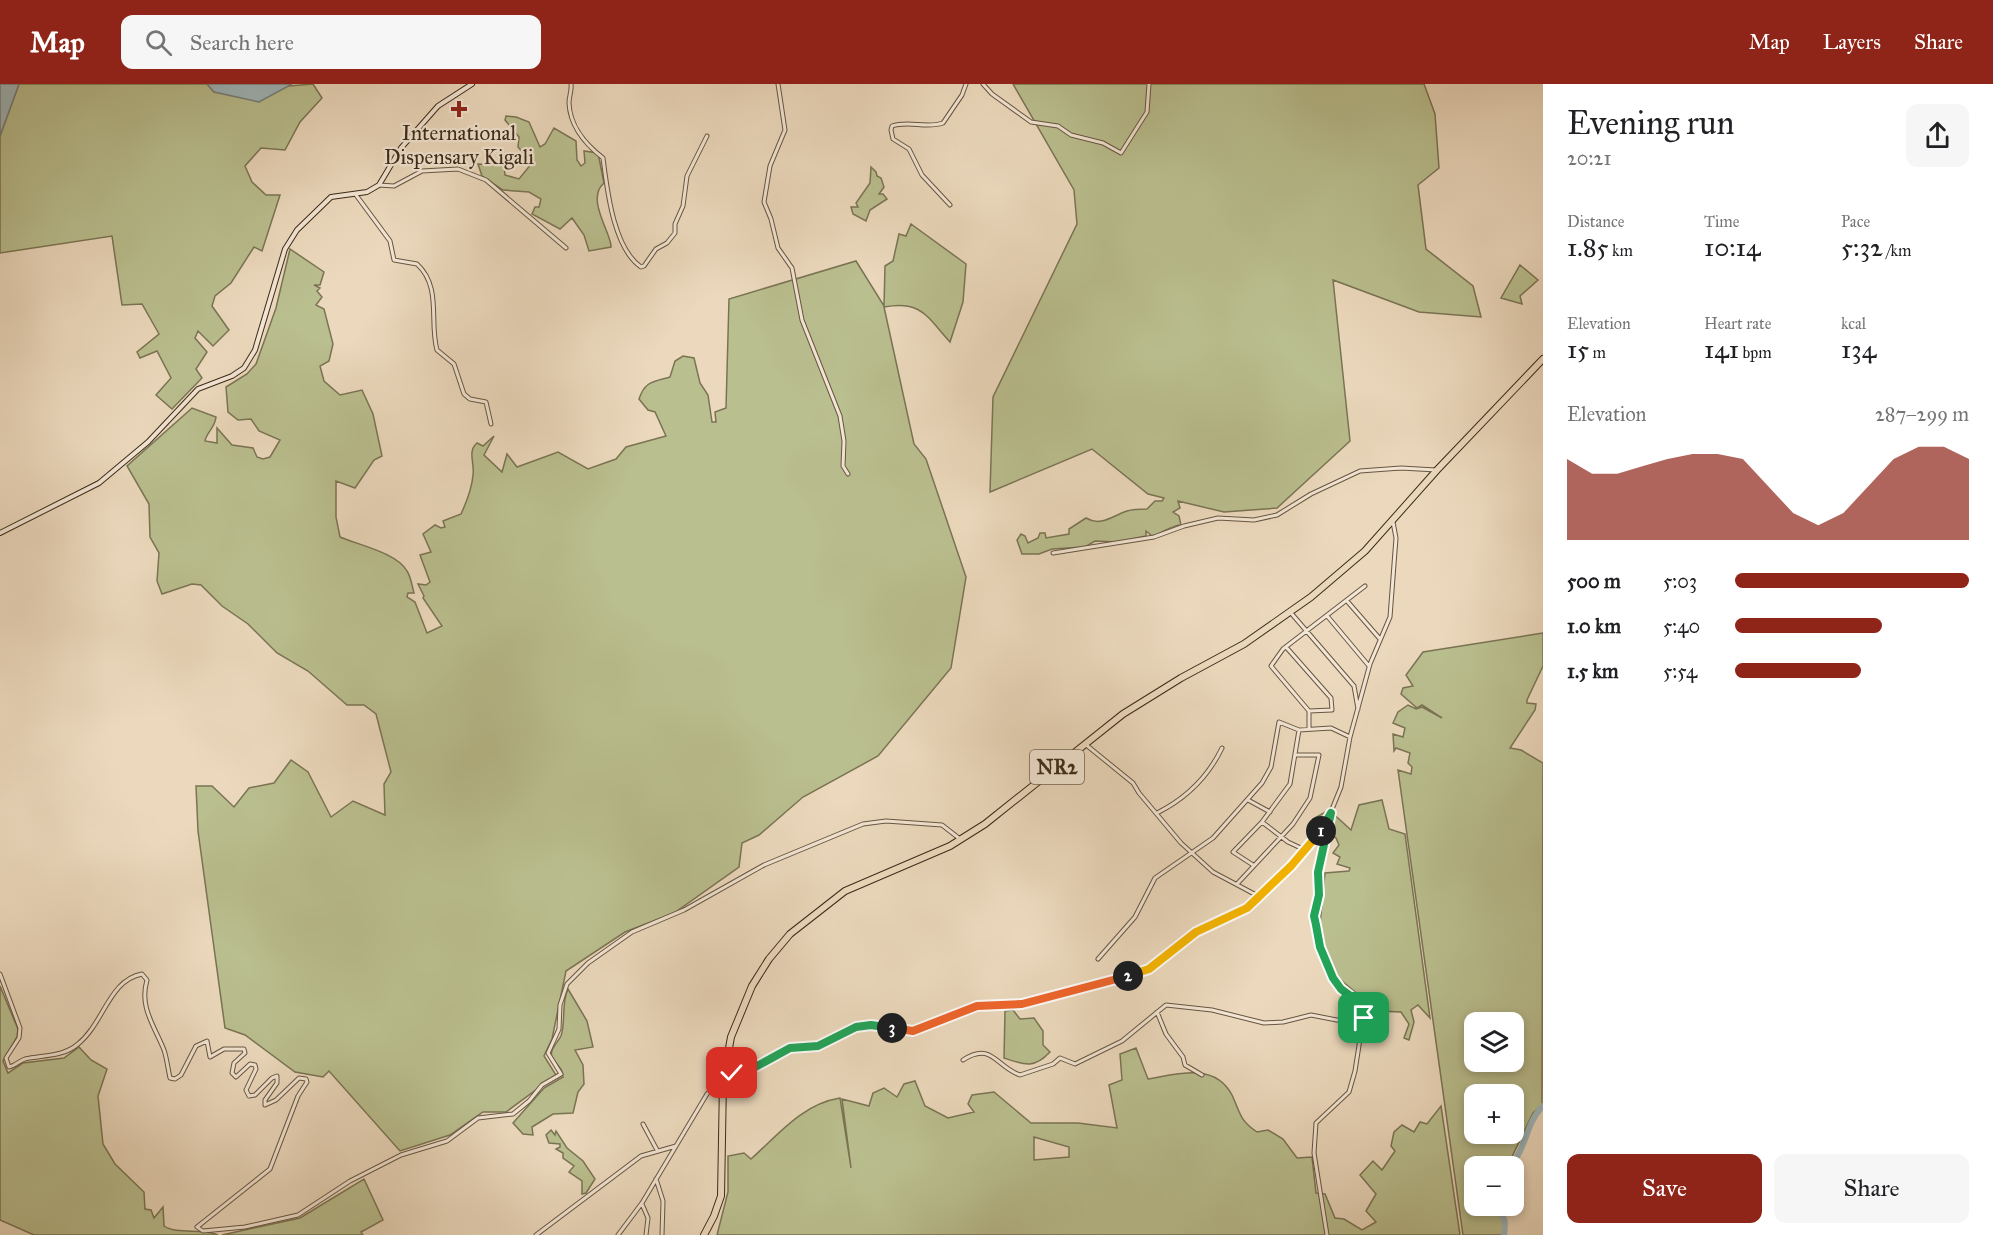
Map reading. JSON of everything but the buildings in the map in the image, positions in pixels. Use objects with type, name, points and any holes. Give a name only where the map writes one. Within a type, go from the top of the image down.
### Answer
[{"type":"highway","name":"NR2","points":[[704,1235],[721,1196],[723,1084],[731,1037],[742,1006],[769,959],[790,934],[845,891],[960,839],[1001,812],[1085,744],[1153,694],[1244,644],[1291,613],[1365,551],[1437,470],[1543,359]]},
{"type":"main road","points":[[0,533],[99,483],[148,442],[198,389],[231,376],[244,368],[255,350],[289,242],[326,201],[339,195],[356,195],[367,192],[379,185],[401,148],[438,106],[450,96],[472,84]]},
{"type":"street","points":[[571,84],[569,105],[573,122],[586,144],[603,158],[604,180],[621,240],[633,261],[641,267],[656,249],[667,243],[675,233],[675,224],[683,206],[687,176],[707,136]]},
{"type":"street","points":[[778,84],[785,134],[770,166],[764,202],[778,248],[792,268],[802,320],[840,416],[844,441],[843,462],[848,474]]},
{"type":"street","points":[[950,205],[922,175],[909,149],[893,139],[891,130],[892,126],[903,123],[928,126],[943,123],[962,95],[966,84]]},
{"type":"street","points":[[983,84],[992,94],[1031,122],[1058,126],[1071,135],[1094,140],[1118,153],[1123,152],[1147,112],[1149,84]]},
{"type":"street","points":[[379,185],[398,184],[422,171],[458,169],[486,180],[566,248]]},
{"type":"street","points":[[356,195],[390,241],[394,260],[417,264],[428,279],[433,297],[437,350],[454,364],[464,394],[470,399],[486,402],[491,424]]},
{"type":"street","points":[[1053,553],[1154,537],[1184,526],[1218,518],[1254,520],[1277,515],[1319,490],[1360,471],[1401,468],[1437,470]]},
{"type":"street","points":[[1327,1235],[1314,1152],[1316,1123],[1349,1092],[1365,1007],[1341,989],[1333,978],[1320,947],[1314,916],[1319,895],[1318,872],[1331,813],[1344,776],[1350,736],[1369,667],[1391,613],[1396,529],[1392,520]]},
{"type":"street","points":[[1309,729],[1309,711],[1271,666],[1274,658],[1365,586]]},
{"type":"street","points":[[1347,601],[1380,639]]},
{"type":"street","points":[[1291,613],[1354,686],[1357,692],[1358,713]]},
{"type":"street","points":[[1328,617],[1369,667]]},
{"type":"street","points":[[1286,647],[1331,698],[1332,710],[1309,711]]},
{"type":"street","points":[[1098,959],[1135,917],[1155,879],[1190,852],[1213,838],[1263,783],[1271,767],[1279,722],[1299,730],[1331,728],[1350,736]]},
{"type":"street","points":[[1253,865],[1234,855],[1233,852],[1262,822],[1290,784],[1299,730]]},
{"type":"street","points":[[1085,744],[1133,783],[1190,852],[1213,872],[1260,897]]},
{"type":"street","points":[[1157,813],[1174,804],[1191,790],[1210,769],[1222,748]]},
{"type":"street","points":[[1236,884],[1281,837],[1310,798],[1319,755],[1296,755]]},
{"type":"street","points":[[1248,800],[1270,812]]},
{"type":"street","points":[[618,1235],[642,1203],[707,1094],[714,1085],[723,1084],[732,1073],[748,1071],[790,1048],[818,1046],[856,1027],[882,1025],[913,1031],[977,1006],[1030,1002],[1144,971],[1196,932],[1241,911],[1260,897],[1305,850],[1331,813]]},
{"type":"street","points":[[0,974],[20,1028],[19,1038],[6,1058],[9,1067],[23,1060],[59,1054],[78,1045],[99,1023],[119,986],[130,977],[142,974],[147,980],[143,995],[146,1008],[163,1049],[171,1078],[175,1079],[181,1075],[195,1046],[207,1041],[210,1057],[224,1049],[244,1049],[246,1053],[234,1063],[232,1073],[234,1076],[239,1076],[250,1064],[255,1065],[256,1069],[246,1090],[249,1096],[255,1095],[272,1078],[277,1077],[277,1083],[265,1100],[265,1106],[276,1100],[299,1078],[306,1079],[307,1082],[298,1096],[270,1169],[197,1226],[198,1230],[203,1231],[246,1227],[298,1215],[350,1181],[401,1155],[447,1141],[478,1118],[507,1116],[520,1110],[542,1085],[561,1074],[548,1053],[559,1029],[560,1005],[567,984],[588,963],[632,933],[684,910],[764,866],[863,824],[886,821],[942,825],[960,839]]},
{"type":"street","points":[[1262,822],[1281,837],[1305,850]]},
{"type":"street","points":[[963,1060],[973,1054],[987,1053],[1020,1075],[1053,1064],[1060,1058],[1075,1064],[1107,1050],[1166,1005],[1179,1004],[1264,1023],[1283,1022],[1311,1015],[1342,1021],[1364,1018]]},
{"type":"street","points":[[1157,1012],[1166,1034],[1183,1057],[1185,1065],[1202,1075]]},
{"type":"street","points":[[643,1124],[657,1149]]},
{"type":"street","points":[[536,1235],[640,1156],[657,1149],[676,1146]]},
{"type":"street","points":[[656,1179],[663,1202],[662,1235]]},
{"type":"street","points":[[642,1203],[648,1218],[646,1235]]},
{"type":"green space","points":[[19,84],[207,84],[214,92],[313,84],[322,98],[300,122],[285,150],[261,148],[245,166],[252,182],[266,195],[280,195],[262,251],[254,247],[231,283],[215,296],[212,306],[229,330],[213,346],[198,331],[195,338],[207,352],[196,369],[202,378],[172,409],[156,395],[171,378],[157,351],[140,358],[137,352],[159,334],[142,304],[122,305],[112,236],[0,253],[0,136]]},
{"type":"green space","points":[[1013,84],[1424,84],[1435,114],[1439,168],[1418,185],[1426,249],[1473,286],[1481,317],[1419,312],[1333,280],[1350,441],[1277,508],[1224,512],[1178,501],[1180,508],[1173,512],[1179,516],[1181,525],[1156,535],[1152,536],[1146,531],[1146,536],[1118,542],[1095,541],[1085,547],[1052,549],[1039,554],[1022,554],[1017,540],[1021,534],[1025,536],[1028,543],[1038,538],[1040,533],[1045,533],[1046,538],[1069,534],[1069,529],[1086,518],[1097,521],[1106,520],[1129,510],[1147,509],[1155,501],[1162,501],[1164,498],[1148,494],[1092,449],[990,492],[993,397],[1077,224],[1074,190]]},
{"type":"green space","points":[[506,116],[529,122],[540,147],[545,144],[554,128],[576,141],[577,160],[581,166],[585,163],[584,151],[598,153],[604,183],[597,198],[598,207],[611,247],[589,251],[584,235],[572,218],[560,229],[532,214],[535,207],[539,207],[541,199],[529,192],[503,190],[482,176],[478,164],[504,165],[505,175],[519,179],[532,163],[518,147],[519,137],[505,120]]},
{"type":"green space","points":[[871,167],[881,178],[884,187],[879,194],[883,194],[887,199],[870,210],[866,221],[853,214],[851,207],[858,207],[856,203],[870,183]]},
{"type":"green space","points":[[911,224],[966,264],[963,302],[950,342],[923,312],[916,308],[897,305],[884,307],[914,444],[926,459],[966,577],[951,668],[878,756],[803,797],[759,835],[742,843],[739,867],[674,913],[625,932],[566,971],[552,1039],[544,1056],[556,1075],[506,1112],[483,1112],[450,1135],[400,1151],[329,1071],[323,1077],[295,1072],[245,1035],[225,1028],[198,831],[196,786],[212,786],[234,807],[249,788],[274,783],[291,760],[308,772],[331,817],[353,801],[385,815],[384,784],[391,772],[376,714],[364,705],[347,705],[308,671],[277,653],[248,624],[222,606],[201,585],[192,584],[162,594],[157,581],[159,553],[150,537],[149,504],[127,466],[192,408],[216,417],[205,441],[217,443],[217,428],[232,445],[253,448],[257,457],[263,459],[270,457],[280,440],[259,431],[251,419],[238,420],[228,412],[226,387],[247,374],[256,364],[276,308],[290,249],[324,272],[320,285],[314,285],[320,288],[317,291],[322,297],[316,305],[324,309],[333,344],[329,361],[320,366],[324,381],[340,395],[362,390],[373,414],[382,456],[374,460],[355,488],[336,481],[336,517],[340,537],[386,554],[402,565],[410,576],[414,593],[408,593],[407,597],[415,602],[427,633],[442,626],[423,598],[418,584],[426,585],[430,582],[420,555],[431,552],[423,534],[435,525],[445,527],[443,521],[461,514],[472,485],[472,450],[477,443],[483,446],[494,436],[484,455],[502,472],[507,454],[517,467],[558,452],[588,469],[616,459],[626,447],[666,436],[655,412],[648,410],[639,399],[647,385],[670,377],[675,361],[683,356],[694,358],[700,383],[708,395],[712,422],[716,422],[715,412],[726,408],[729,299],[856,261],[884,306],[885,266],[893,261],[899,234],[906,236]]},
{"type":"green space","points":[[1520,265],[1538,280],[1520,296],[1522,304],[1501,298]]},
{"type":"green space","points":[[1543,633],[1543,666],[1527,700],[1527,703],[1536,704],[1535,710],[1510,748],[1521,750],[1543,763],[1542,1105],[1533,1113],[1524,1132],[1524,1084],[1464,1084],[1464,1144],[1518,1144],[1512,1156],[1464,1156],[1464,1216],[1501,1216],[1504,1223],[1503,1235],[1463,1235],[1398,770],[1411,774],[1412,767],[1408,763],[1410,753],[1396,748],[1394,751],[1393,734],[1403,737],[1405,728],[1393,723],[1398,712],[1408,705],[1416,709],[1422,707],[1442,718],[1422,705],[1417,708],[1401,694],[1403,688],[1413,686],[1406,675],[1423,652]]},
{"type":"green space","points":[[1382,800],[1389,829],[1405,834],[1430,1018],[1418,1005],[1411,1010],[1414,1022],[1409,1040],[1404,1038],[1409,1024],[1401,1012],[1378,1011],[1336,976],[1326,952],[1320,924],[1325,873],[1349,871],[1350,868],[1337,864],[1340,857],[1333,853],[1339,845],[1336,838],[1313,819],[1329,810],[1351,830],[1359,805]]},
{"type":"green space","points":[[0,986],[18,1029],[17,1037],[3,1061],[8,1073],[23,1063],[64,1058],[79,1047],[91,1060],[107,1069],[98,1096],[103,1144],[115,1164],[144,1192],[145,1209],[151,1210],[154,1218],[163,1207],[164,1226],[169,1229],[218,1235],[34,1235],[0,1220]]},
{"type":"green space","points":[[568,989],[587,1021],[593,1047],[575,1050],[583,1065],[584,1084],[578,1092],[573,1113],[553,1114],[532,1127],[533,1135],[523,1134],[513,1123],[544,1088],[563,1077],[562,1071],[551,1054],[561,1036]]},
{"type":"green space","points":[[1013,1010],[1020,1019],[1034,1018],[1043,1031],[1043,1045],[1050,1052],[1039,1061],[1024,1064],[1004,1058],[1005,1011]]},
{"type":"green space","points":[[1136,1048],[1148,1079],[1183,1073],[1206,1074],[1216,1078],[1232,1095],[1241,1115],[1251,1128],[1257,1132],[1268,1130],[1283,1139],[1297,1158],[1312,1157],[1316,1193],[1325,1194],[1335,1218],[1344,1219],[1362,1230],[1376,1222],[1366,1211],[1376,1194],[1360,1175],[1373,1161],[1382,1170],[1395,1151],[1391,1146],[1394,1132],[1402,1125],[1414,1132],[1420,1122],[1427,1124],[1441,1106],[1460,1235],[717,1235],[728,1192],[728,1156],[744,1153],[751,1159],[791,1122],[826,1101],[840,1098],[851,1168],[842,1099],[869,1106],[873,1093],[884,1088],[897,1097],[904,1084],[915,1081],[925,1106],[948,1118],[974,1112],[968,1104],[972,1095],[994,1092],[1031,1123],[1078,1123],[1117,1128],[1109,1085],[1122,1080],[1120,1054]],"holes":[[[1034,1137],[1069,1147],[1069,1157],[1034,1160]]]},
{"type":"green space","points":[[551,1130],[555,1135],[556,1131],[567,1148],[583,1161],[595,1179],[586,1193],[582,1194],[582,1181],[569,1172],[574,1166],[563,1158],[563,1153],[556,1149],[560,1147],[560,1144],[549,1143],[546,1135]]},
{"type":"green space","points":[[364,1179],[383,1220],[361,1232],[363,1235],[222,1235],[300,1218]]},
{"type":"water","points":[[0,84],[19,84],[0,136]]},
{"type":"water","points":[[207,84],[292,84],[259,102],[214,92]]},
{"type":"waterway","points":[[1518,1156],[1532,1121],[1543,1106]]},
{"type":"waterway","points":[[1503,1216],[1504,1235]]},
{"type":"place","name":"International Dispensary Kigali","points":[[459,109]]},
{"type":"route","points":[[732,1073],[748,1071],[790,1048],[818,1046],[856,1027],[882,1025],[913,1031],[948,1015],[977,1006],[1016,1005],[1037,1001],[1149,969],[1162,956],[1196,932],[1247,908],[1260,897],[1311,844],[1331,813],[1330,823],[1322,844],[1318,872],[1319,895],[1314,916],[1320,947],[1333,978],[1341,989],[1365,1007],[1364,1018]]}]
